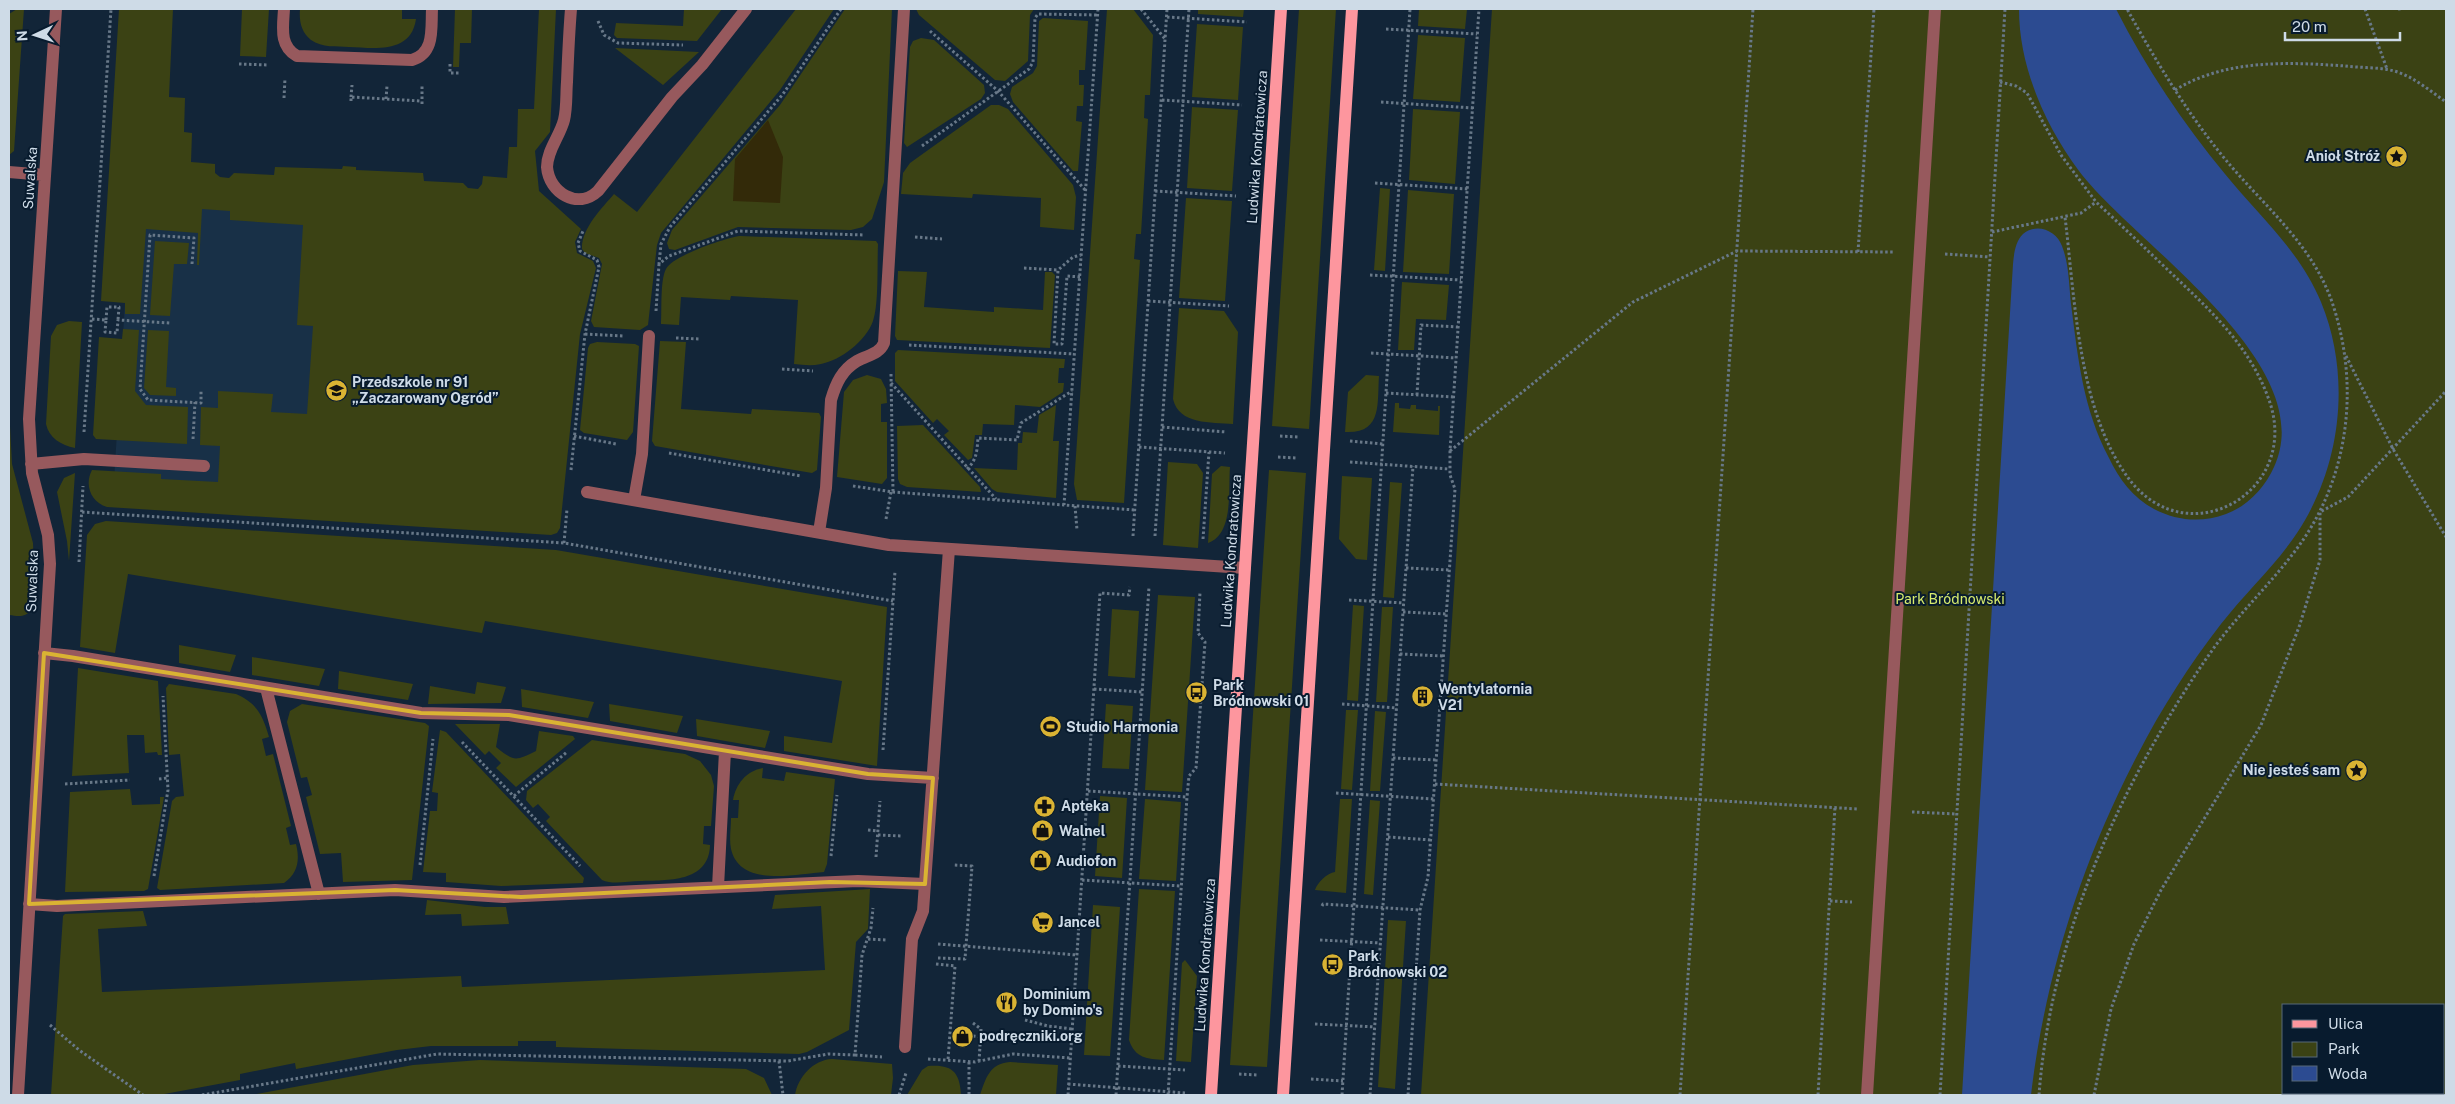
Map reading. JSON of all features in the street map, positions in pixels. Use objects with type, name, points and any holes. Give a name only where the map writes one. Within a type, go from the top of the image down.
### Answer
[{"type":"main road","name":"Ludwika Kondratowicza","points":[[1211,1095],[1282,9]]},
{"type":"main road","points":[[1283,1095],[1352,9]]},
{"type":"street","name":"Suwalska","points":[[18,1095],[14,1075],[29,904],[49,545],[31,464],[29,419],[56,9]]},
{"type":"street","points":[[284,9],[284,39],[288,50],[297,56],[412,60],[422,56],[429,46],[432,9]]},
{"type":"street","points":[[571,9],[564,120],[550,153],[547,168],[552,184],[557,190],[570,199],[578,200],[592,197],[598,191],[672,97],[702,65],[746,9]]},
{"type":"street","points":[[819,532],[826,481],[831,400],[834,389],[840,377],[850,366],[887,344],[890,236],[904,9]]},
{"type":"street","points":[[1867,1095],[1935,9]]},
{"type":"street","points":[[9,172],[45,175]]},
{"type":"street","points":[[634,500],[642,448],[649,336]]},
{"type":"street","points":[[31,464],[84,459],[204,466]]},
{"type":"street","points":[[587,492],[881,544],[1245,568]]},
{"type":"street","points":[[905,1047],[912,942],[914,931],[923,915],[949,549]]},
{"type":"street","points":[[44,653],[436,714],[509,716],[873,774],[933,778]]},
{"type":"street","points":[[266,688],[319,894]]},
{"type":"street","points":[[718,887],[725,751]]},
{"type":"street","points":[[29,904],[58,906],[417,890],[504,897],[825,882],[874,881],[925,884]]},
{"type":"path","points":[[84,434],[111,9]]},
{"type":"path","points":[[585,334],[649,336],[655,315],[661,244],[670,228],[783,94],[841,9]]},
{"type":"path","points":[[1064,505],[1098,9]]},
{"type":"path","points":[[1141,9],[1165,39]]},
{"type":"path","points":[[1132,544],[1168,9]]},
{"type":"path","points":[[1154,545],[1189,9]]},
{"type":"path","points":[[1342,1095],[1410,9]]},
{"type":"path","points":[[1408,1095],[1420,910],[1428,877],[1431,840],[1455,489],[1449,469],[1479,9]]},
{"type":"path","points":[[1680,1095],[1753,9]]},
{"type":"path","points":[[1858,252],[1874,9]]},
{"type":"path","points":[[1940,1095],[2005,9]]},
{"type":"path","points":[[2127,9],[2175,90],[2224,158],[2302,247],[2329,295],[2344,352],[2393,449],[2446,537]]},
{"type":"path","points":[[2365,9],[2388,70]]},
{"type":"path","points":[[894,166],[1026,72],[1032,65],[1035,18],[1038,14],[1098,15]]},
{"type":"path","points":[[1167,17],[1247,22]]},
{"type":"path","points":[[598,18],[604,34],[618,43],[690,46]]},
{"type":"path","points":[[927,28],[998,91],[1086,192]]},
{"type":"path","points":[[1386,29],[1477,34]]},
{"type":"path","points":[[2175,90],[2204,75],[2256,65],[2304,63],[2388,70],[2405,75],[2446,102]]},
{"type":"path","points":[[2000,82],[2016,86],[2027,93],[2060,155],[2096,202],[2215,314],[2234,336],[2258,374],[2273,413],[2275,426],[2274,450],[2260,481],[2236,504],[2202,513],[2180,512],[2169,509],[2138,490],[2120,466],[2103,434],[2086,379],[2065,217]]},
{"type":"path","points":[[386,99],[387,89]]},
{"type":"path","points":[[352,101],[351,97],[422,101]]},
{"type":"path","points":[[1162,100],[1242,105]]},
{"type":"path","points":[[1381,102],[1473,108]]},
{"type":"path","points":[[1376,183],[1468,189]]},
{"type":"path","points":[[1155,191],[1236,196]]},
{"type":"path","points":[[1992,232],[2081,213],[2096,202]]},
{"type":"path","points":[[571,476],[585,334],[599,267],[597,260],[580,251],[578,243],[583,231]]},
{"type":"path","points":[[659,264],[669,256],[738,231],[942,239]]},
{"type":"path","points":[[192,264],[194,238],[150,235],[140,389],[148,400],[201,403],[201,390]]},
{"type":"path","points":[[1450,451],[1633,302],[1737,251],[1919,252],[1990,257]]},
{"type":"path","points":[[1024,268],[1058,270],[1073,258],[1082,254]]},
{"type":"path","points":[[1058,270],[1054,344],[1062,344],[1067,276],[1080,277]]},
{"type":"path","points":[[1370,275],[1461,280]]},
{"type":"path","points":[[1148,301],[1229,306]]},
{"type":"path","points":[[107,306],[119,307],[118,332],[105,332],[106,320],[107,306]]},
{"type":"path","points":[[92,319],[106,320]]},
{"type":"path","points":[[118,320],[170,323]]},
{"type":"path","points":[[1417,395],[1421,325],[1458,327]]},
{"type":"path","points":[[682,338],[700,339]]},
{"type":"path","points":[[893,492],[891,383],[887,344],[1074,354]]},
{"type":"path","points":[[2039,1095],[2046,1026],[2066,948],[2083,896],[2120,807],[2155,741],[2216,645],[2292,555],[2320,512],[2338,465],[2347,419],[2344,352]]},
{"type":"path","points":[[1371,353],[1456,358]]},
{"type":"path","points":[[782,369],[812,371]]},
{"type":"path","points":[[891,383],[996,500]]},
{"type":"path","points":[[968,469],[974,462],[977,453],[978,438],[1018,440],[1021,423],[1072,390]]},
{"type":"path","points":[[2320,512],[2348,497],[2446,391]]},
{"type":"path","points":[[1386,393],[1454,397]]},
{"type":"path","points":[[193,440],[195,402]]},
{"type":"path","points":[[1162,427],[1235,432]]},
{"type":"path","points":[[1272,435],[1308,438]]},
{"type":"path","points":[[574,436],[893,492],[1135,510]]},
{"type":"path","points":[[1345,441],[1383,444]]},
{"type":"path","points":[[1138,447],[1233,454]]},
{"type":"path","points":[[1168,1093],[1188,776],[1196,768],[1205,642],[1198,633],[1209,452]]},
{"type":"path","points":[[1270,456],[1298,458]]},
{"type":"path","points":[[1344,461],[1449,469]]},
{"type":"path","points":[[1370,1095],[1412,466]]},
{"type":"path","points":[[564,543],[568,506]]},
{"type":"path","points":[[82,512],[564,543],[893,601]]},
{"type":"path","points":[[2094,1095],[2111,1009],[2134,944],[2161,890],[2261,725],[2292,645],[2320,560],[2320,512]]},
{"type":"path","points":[[1406,568],[1449,570]]},
{"type":"path","points":[[1068,1095],[1100,593],[1129,595],[1130,579]]},
{"type":"path","points":[[1116,1095],[1150,580]]},
{"type":"path","points":[[1349,600],[1404,603]]},
{"type":"path","points":[[1403,612],[1446,614]]},
{"type":"path","points":[[1400,654],[1443,656]]},
{"type":"path","points":[[150,902],[167,803],[161,671]]},
{"type":"path","points":[[1094,689],[1142,692]]},
{"type":"path","points":[[1342,704],[1397,708]]},
{"type":"path","points":[[436,714],[605,892]]},
{"type":"path","points":[[417,890],[436,714]]},
{"type":"path","points":[[514,796],[594,729]]},
{"type":"path","points":[[1393,758],[1436,760]]},
{"type":"path","points":[[825,882],[834,828],[840,769]]},
{"type":"path","points":[[159,778],[167,778]]},
{"type":"path","points":[[65,784],[130,780]]},
{"type":"path","points":[[1435,784],[1836,807],[1818,1095]]},
{"type":"path","points":[[1088,791],[1187,797]]},
{"type":"path","points":[[1336,793],[1434,799]]},
{"type":"path","points":[[1910,812],[1957,814]]},
{"type":"path","points":[[834,828],[841,829]]},
{"type":"path","points":[[868,830],[878,831]]},
{"type":"path","points":[[1388,837],[1431,840]]},
{"type":"path","points":[[948,1060],[955,966],[932,964],[932,957],[965,959],[972,866],[964,866]]},
{"type":"path","points":[[1082,880],[1182,886]]},
{"type":"path","points":[[1322,913],[1322,904],[1420,910]]},
{"type":"path","points":[[1319,950],[1321,931]]},
{"type":"path","points":[[1320,940],[1380,943]]},
{"type":"path","points":[[950,946],[1076,955]]},
{"type":"path","points":[[1314,1033],[1316,1014]]},
{"type":"path","points":[[1025,1020],[1048,1026],[1072,1029]]},
{"type":"path","points":[[973,1022],[980,1026],[979,1062]]},
{"type":"path","points":[[50,1024],[79,1050],[143,1095]]},
{"type":"path","points":[[1315,1024],[1375,1028]]},
{"type":"path","points":[[972,1036],[981,1037]]},
{"type":"path","points":[[202,1095],[413,1057],[462,1053],[779,1061],[783,1095]]},
{"type":"path","points":[[918,1059],[979,1062],[1013,1054],[1070,1058]]},
{"type":"path","points":[[855,1055],[891,1057]]},
{"type":"path","points":[[961,1061],[962,1055]]},
{"type":"path","points":[[968,1062],[969,1095]]},
{"type":"path","points":[[898,1095],[907,1066]]},
{"type":"path","points":[[1118,1066],[1194,1071]]},
{"type":"path","points":[[1311,1087],[1312,1070]]},
{"type":"path","points":[[1230,1073],[1266,1076]]},
{"type":"path","points":[[1303,1078],[1343,1081]]},
{"type":"path","points":[[1068,1084],[1168,1093],[1193,1093]]},
{"type":"highlighted area","points":[[44,653],[421,713],[509,715],[868,774],[933,778],[925,884],[830,882],[521,897],[395,890],[29,904]]},
{"type":"shaded area","name":"Przedszkole nr 91 „Zaczarowany Ogród”","points":[[132,189],[565,214],[544,518],[113,497]]},
{"type":"green space","points":[[17,9],[24,9],[14,151],[9,155],[9,14]]},
{"type":"green space","name":"Przedszkole nr 91 „Zaczarowany Ogród”","points":[[119,9],[173,9],[169,97],[185,98],[184,132],[192,133],[191,162],[215,164],[215,173],[220,177],[229,178],[234,173],[274,175],[275,167],[342,169],[343,166],[356,167],[356,170],[423,173],[424,181],[463,183],[468,188],[478,189],[482,184],[483,176],[507,178],[509,147],[517,147],[518,109],[534,109],[539,9],[556,9],[550,132],[535,151],[539,191],[581,229],[575,242],[577,253],[593,261],[596,268],[580,334],[560,528],[557,533],[551,535],[107,507],[101,505],[93,497],[89,487],[92,470],[161,474],[161,479],[218,482],[220,446],[200,445],[201,407],[218,408],[218,391],[273,394],[271,412],[307,414],[313,326],[297,325],[303,225],[230,220],[230,211],[202,209],[199,265],[197,265],[198,233],[146,229],[140,314],[125,314],[125,303],[101,301]]},
{"type":"green space","points":[[242,9],[269,9],[266,57],[240,56]]},
{"type":"green space","points":[[300,9],[402,9],[402,19],[416,19],[413,30],[399,44],[380,48],[330,46],[315,43],[308,37],[301,26]]},
{"type":"green space","points":[[455,9],[472,9],[471,43],[460,43],[459,67],[453,67]]},
{"type":"green space","points":[[684,9],[722,9],[697,41],[617,38],[614,35],[616,23],[683,26]]},
{"type":"green space","points":[[796,9],[834,9],[780,90],[661,233],[657,245],[648,325],[640,330],[594,327],[591,321],[602,264],[599,258],[585,253],[582,249],[585,234],[593,219],[614,194],[637,212]]},
{"type":"green space","points":[[845,9],[892,9],[884,182],[872,219],[863,227],[851,230],[738,227],[675,250],[669,249],[667,243],[672,230],[780,105]]},
{"type":"green space","points":[[916,9],[1034,9],[1030,15],[1028,61],[1005,81],[995,80],[919,15]]},
{"type":"green space","points":[[1107,9],[1133,9],[1153,35],[1150,95],[1145,95],[1144,118],[1148,119],[1141,234],[1136,234],[1134,259],[1140,260],[1124,503],[1077,500],[1074,484]]},
{"type":"green space","points":[[1198,9],[1244,9],[1243,17],[1198,14]]},
{"type":"green space","points":[[1299,9],[1336,9],[1309,429],[1272,426]]},
{"type":"green space","points":[[1419,9],[1467,9],[1465,29],[1418,26]]},
{"type":"green space","name":"Park Bródnowski","points":[[1492,9],[2446,9],[2446,1095],[1421,1095]]},
{"type":"green space","points":[[1043,18],[1088,21],[1085,70],[1079,70],[1079,85],[1084,85],[1083,106],[1077,106],[1076,121],[1082,122],[1078,171],[1073,171],[1013,102],[1010,94],[1012,87],[1033,73],[1037,66],[1039,21]]},
{"type":"green space","points":[[1197,24],[1243,27],[1238,100],[1192,97]]},
{"type":"green space","points":[[1418,35],[1465,38],[1460,102],[1413,99]]},
{"type":"green space","points":[[921,38],[934,40],[984,85],[985,93],[981,99],[907,147],[904,143],[910,47],[913,41]]},
{"type":"green space","points":[[615,48],[699,52],[663,85]]},
{"type":"green space","points":[[991,105],[999,105],[1008,109],[1073,185],[1076,197],[1074,230],[1040,227],[1041,198],[973,194],[972,198],[901,194],[903,173],[910,163]]},
{"type":"green space","points":[[1192,107],[1238,110],[1232,191],[1187,188]]},
{"type":"green space","points":[[1413,109],[1460,112],[1455,184],[1409,180]]},
{"type":"green space","points":[[1380,188],[1390,189],[1385,271],[1374,270]]},
{"type":"green space","points":[[1408,190],[1454,194],[1449,274],[1403,272]]},
{"type":"green space","points":[[1186,198],[1232,201],[1225,301],[1179,298]]},
{"type":"green space","points":[[740,236],[876,241],[878,244],[875,314],[865,336],[844,354],[829,362],[804,365],[794,364],[798,300],[731,296],[730,300],[681,297],[679,325],[661,324],[663,280],[666,269],[670,264],[700,248]]},
{"type":"green space","points":[[155,241],[189,243],[187,264],[174,264],[170,316],[150,315]]},
{"type":"green space","points":[[898,271],[927,272],[924,307],[994,312],[994,307],[1043,310],[1045,272],[1052,272],[1055,275],[1050,348],[897,340],[895,336]]},
{"type":"green space","points":[[1402,282],[1449,285],[1446,320],[1416,319],[1414,350],[1398,350]]},
{"type":"green space","points":[[1179,308],[1224,311],[1238,332],[1233,424],[1206,422],[1189,418],[1176,407],[1173,399]]},
{"type":"green space","points":[[69,321],[82,322],[75,448],[56,440],[46,424],[51,336],[57,325]]},
{"type":"green space","points":[[123,329],[139,330],[135,391],[146,405],[188,407],[187,444],[96,439],[93,435],[99,337],[122,339]]},
{"type":"green space","points":[[148,330],[169,331],[166,387],[176,388],[176,396],[150,395],[144,388]]},
{"type":"green space","points":[[660,341],[686,342],[681,409],[751,414],[752,409],[819,413],[821,417],[817,470],[812,473],[655,446],[652,441]]},
{"type":"green space","points":[[597,342],[635,344],[639,346],[633,432],[627,440],[584,433],[580,430],[588,348],[590,344]]},
{"type":"green space","points":[[898,350],[1065,359],[1064,368],[1059,368],[1058,383],[1064,383],[1063,392],[1040,407],[1015,405],[1014,425],[983,424],[982,435],[975,435],[972,458],[968,460],[944,435],[949,431],[937,419],[933,423],[895,381],[895,353]]},
{"type":"green space","points":[[867,375],[881,379],[886,389],[887,403],[881,404],[881,422],[887,422],[887,478],[882,484],[837,477],[844,392],[853,380]]},
{"type":"green space","points":[[1366,375],[1379,376],[1376,415],[1366,428],[1345,432],[1348,392]]},
{"type":"green space","points":[[1395,403],[1399,403],[1399,408],[1410,409],[1411,405],[1416,405],[1416,409],[1438,411],[1438,406],[1440,406],[1439,435],[1393,432]]},
{"type":"green space","points":[[1056,405],[1053,441],[1059,441],[1056,498],[997,492],[992,489],[974,468],[1017,470],[1018,443],[1022,443],[1023,432],[1037,433],[1039,415]]},
{"type":"green space","points":[[923,425],[980,487],[981,492],[907,487],[900,484],[898,479],[897,426]]},
{"type":"green space","points":[[10,426],[12,464],[33,543],[34,568],[31,610],[21,616],[9,615]]},
{"type":"green space","points":[[1168,462],[1197,464],[1203,473],[1198,548],[1163,545]]},
{"type":"green space","points":[[1221,466],[1230,467],[1228,510],[1222,531],[1208,543],[1212,474]]},
{"type":"green space","points":[[1269,470],[1306,473],[1267,1067],[1230,1065]]},
{"type":"green space","points":[[75,473],[69,561],[57,492],[64,478]]},
{"type":"green space","points":[[1342,476],[1372,478],[1367,560],[1356,559],[1339,539]]},
{"type":"green space","points":[[1390,482],[1402,483],[1394,598],[1383,597]]},
{"type":"green space","points":[[106,521],[556,550],[887,607],[877,766],[784,751],[784,736],[832,743],[842,681],[485,621],[482,633],[128,574],[115,653],[80,647],[87,535],[95,524]]},
{"type":"green space","points":[[1158,595],[1195,597],[1182,792],[1145,790]]},
{"type":"green space","points":[[1353,605],[1364,606],[1358,701],[1347,700]]},
{"type":"green space","points":[[1382,607],[1393,607],[1387,702],[1376,702]]},
{"type":"green space","points":[[1112,609],[1139,611],[1135,678],[1108,676]]},
{"type":"green space","points":[[179,645],[236,655],[230,672],[179,663]]},
{"type":"green space","points":[[252,657],[325,669],[319,686],[252,675]]},
{"type":"green space","points":[[78,668],[158,681],[162,755],[158,755],[157,752],[145,753],[144,735],[127,735],[129,773],[72,776]]},
{"type":"green space","points":[[339,671],[413,684],[408,700],[338,689]]},
{"type":"green space","points":[[477,682],[506,687],[501,703],[428,704],[430,686],[475,694]]},
{"type":"green space","points":[[169,684],[236,694],[249,702],[258,711],[269,737],[262,739],[266,756],[273,754],[291,826],[286,828],[290,845],[296,844],[297,850],[297,866],[289,879],[284,883],[160,890],[157,888],[172,801],[176,797],[184,796],[180,754],[169,755],[166,688]]},
{"type":"green space","points":[[521,689],[594,702],[588,718],[522,707]]},
{"type":"green space","points":[[302,704],[425,723],[429,726],[412,880],[343,882],[341,853],[320,854],[306,797],[312,795],[307,777],[301,778],[287,722],[290,711]]},
{"type":"green space","points":[[609,704],[683,716],[677,733],[610,721]]},
{"type":"green space","points":[[1106,704],[1133,706],[1129,769],[1102,768]]},
{"type":"green space","points":[[1346,710],[1358,710],[1352,790],[1341,789]]},
{"type":"green space","points":[[1375,711],[1386,712],[1380,791],[1370,791]]},
{"type":"green space","points":[[696,719],[770,731],[765,748],[697,736]]},
{"type":"green space","points":[[455,724],[500,724],[496,747],[515,758],[524,757],[536,751],[539,731],[573,736],[575,739],[516,787],[496,768],[501,763],[489,751],[485,755]]},
{"type":"green space","points":[[440,730],[446,732],[584,878],[583,883],[501,886],[446,882],[446,873],[423,872],[430,811],[437,811],[438,793],[432,792]]},
{"type":"green space","points":[[592,740],[685,754],[700,761],[711,775],[714,786],[711,826],[704,826],[703,844],[710,845],[708,857],[702,867],[695,873],[685,877],[662,880],[616,883],[602,880],[546,821],[550,817],[538,804],[533,808],[526,800],[527,791]]},
{"type":"green space","points":[[763,768],[762,778],[784,781],[786,772],[835,779],[827,864],[824,872],[770,876],[757,874],[745,869],[736,861],[730,841],[731,818],[738,818],[739,800],[733,800],[734,794],[739,784],[747,775]]},
{"type":"green space","points":[[130,789],[132,805],[160,804],[160,797],[164,797],[148,889],[144,891],[65,892],[70,792]]},
{"type":"green space","points":[[1100,796],[1127,798],[1122,878],[1095,876]]},
{"type":"green space","points":[[1145,799],[1181,802],[1176,881],[1139,879]]},
{"type":"green space","points":[[1340,799],[1352,799],[1346,893],[1315,890],[1323,879],[1335,872]]},
{"type":"green space","points":[[1370,800],[1380,801],[1373,895],[1364,894]]},
{"type":"green space","points":[[870,889],[868,929],[856,942],[849,1030],[807,1052],[799,1054],[556,1047],[556,1041],[518,1041],[518,1046],[431,1046],[397,1050],[296,1069],[295,1063],[240,1074],[240,1080],[159,1095],[51,1095],[63,916],[65,914],[143,911],[147,926],[98,929],[102,992],[461,976],[462,987],[825,970],[821,906],[772,909],[775,895]]},
{"type":"green space","points":[[1139,889],[1175,891],[1164,1060],[1152,1059],[1138,1054],[1129,1040]]},
{"type":"green space","points":[[427,900],[485,907],[506,907],[509,924],[462,926],[461,914],[425,915]]},
{"type":"green space","points":[[1093,905],[1120,907],[1110,1056],[1084,1055]]},
{"type":"green space","points":[[1388,920],[1406,921],[1395,1089],[1378,1087]]},
{"type":"green space","points":[[1185,960],[1197,976],[1191,1062],[1176,1061],[1182,963]]},
{"type":"green space","points":[[832,1059],[892,1064],[891,1095],[795,1095],[799,1082],[813,1066]]},
{"type":"green space","points":[[480,1060],[746,1069],[764,1078],[772,1095],[251,1095],[413,1065]]},
{"type":"green space","points":[[1010,1062],[1058,1065],[1056,1095],[980,1095],[989,1073],[997,1066]]},
{"type":"green space","points":[[928,1066],[943,1066],[953,1071],[959,1080],[961,1095],[907,1095],[922,1070]]},
{"type":"sand","points":[[768,120],[783,157],[780,203],[733,201],[735,159]]},
{"type":"water","points":[[2019,9],[2116,9],[2153,74],[2194,135],[2302,266],[2321,302],[2331,331],[2337,360],[2339,391],[2332,451],[2324,480],[2312,507],[2297,533],[2279,557],[2221,624],[2187,671],[2156,720],[2118,794],[2083,878],[2056,963],[2037,1051],[2031,1095],[1962,1095],[2013,264],[2015,248],[2020,237],[2028,230],[2046,230],[2056,236],[2062,246],[2067,267],[2079,364],[2093,421],[2100,440],[2117,473],[2133,494],[2146,505],[2172,516],[2199,520],[2217,517],[2234,511],[2261,489],[2274,467],[2282,427],[2271,387],[2247,346],[2177,268],[2105,200],[2079,171],[2055,134],[2036,95],[2029,74],[2020,31]]},
{"type":"place","name":"Anioł Stróż","points":[[2396,156]]},
{"type":"place","name":"Przedszkole nr 91 „Zaczarowany Ogród”","points":[[336,390]]},
{"type":"place","name":"Park Bródnowski 01","points":[[1197,693]]},
{"type":"place","name":"Wentylatornia V21","points":[[1422,697]]},
{"type":"place","name":"Studio Harmonia","points":[[1050,727]]},
{"type":"place","name":"Nie jesteś sam","points":[[2356,770]]},
{"type":"place","name":"Apteka","points":[[1045,806]]},
{"type":"place","name":"Walnel","points":[[1043,831]]},
{"type":"place","name":"Audiofon","points":[[1040,861]]},
{"type":"place","name":"Jancel","points":[[1042,922]]},
{"type":"place","name":"Park Bródnowski 02","points":[[1332,964]]},
{"type":"place","name":"Dominium by Domino's","points":[[1007,1002]]},
{"type":"place","name":"podręczniki.org","points":[[963,1036]]}]
